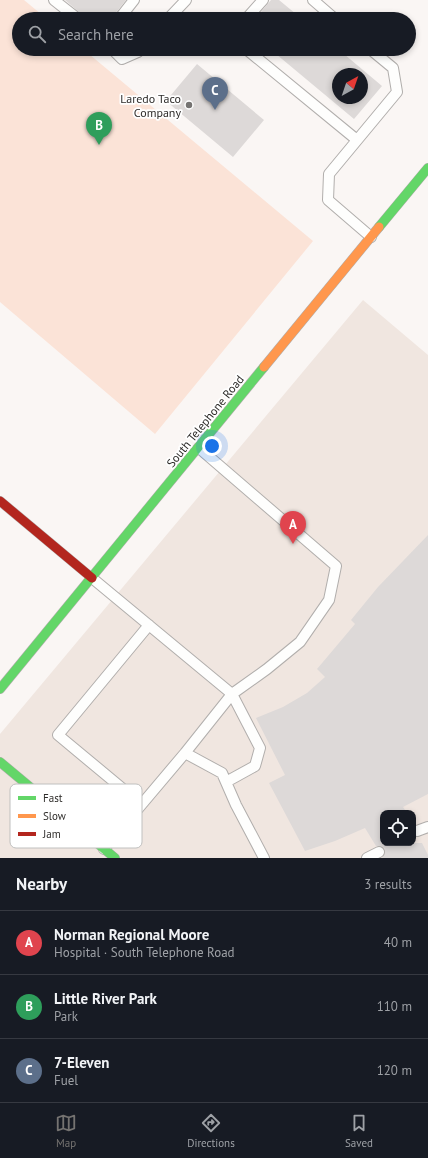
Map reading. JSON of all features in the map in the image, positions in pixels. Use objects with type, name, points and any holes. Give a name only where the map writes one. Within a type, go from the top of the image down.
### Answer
[{"type":"main road","name":"South Telephone Road","points":[[0,689],[428,168]]},
{"type":"main road","points":[[0,501],[92,578]]},
{"type":"main road","points":[[0,762],[26,784]]},
{"type":"main road","points":[[104,849],[115,858]]},
{"type":"lane","points":[[54,0],[69,12]]},
{"type":"lane","points":[[125,12],[134,0]]},
{"type":"lane","points":[[175,12],[186,0]]},
{"type":"lane","points":[[252,12],[263,0]]},
{"type":"lane","points":[[313,0],[327,12]]},
{"type":"lane","points":[[119,56],[122,59],[129,56]]},
{"type":"lane","points":[[255,56],[357,140]]},
{"type":"lane","points":[[371,237],[328,200],[329,174],[397,92],[392,68],[378,56]]},
{"type":"lane","points":[[142,803],[185,753],[232,694],[267,669],[300,642],[329,600],[336,566],[199,448]]},
{"type":"lane","points":[[92,578],[232,694],[260,748],[255,766],[226,782]]},
{"type":"lane","points":[[117,784],[58,735],[148,625]]},
{"type":"lane","points":[[185,753],[222,773],[236,805],[264,858]]},
{"type":"lane","points":[[417,832],[428,827]]},
{"type":"lane","points":[[367,858],[379,852]]},
{"type":"shaded area","points":[[0,0],[24,0],[39,12],[12,12],[12,56],[91,56],[313,241],[155,434],[0,302]]},
{"type":"shaded area","points":[[363,300],[428,355],[428,858],[0,858],[0,734]]},
{"type":"building","points":[[65,0],[126,0],[116,12],[79,12]]},
{"type":"building","points":[[271,0],[279,0],[294,12],[261,12]]},
{"type":"building","points":[[278,56],[346,56],[361,68],[332,68],[332,101]]},
{"type":"building","points":[[197,64],[264,120],[233,157],[166,101]]},
{"type":"building","points":[[368,74],[382,86],[368,102]]},
{"type":"building","points":[[336,104],[367,104],[354,119]]},
{"type":"building","points":[[428,535],[428,794],[403,807],[405,810],[380,810],[380,846],[376,846],[365,828],[335,841],[305,851],[269,783],[285,775],[256,718],[283,707],[307,693],[325,677],[317,669],[355,624],[351,620],[378,587]]},
{"type":"building","points":[[416,843],[422,843],[428,858],[382,858],[385,853],[385,849],[380,846],[416,846]]},
{"type":"traffic: fast","points":[[379,227],[428,168]]},
{"type":"traffic: fast","points":[[0,689],[264,367]]},
{"type":"traffic: fast","points":[[0,762],[26,784]]},
{"type":"traffic: fast","points":[[103,848],[115,858]]},
{"type":"traffic: slow","points":[[264,367],[379,227]]},
{"type":"traffic: jam","points":[[0,501],[92,578]]},
{"type":"place","name":"Laredo Taco Company","points":[[189,105]]},
{"type":"place","name":"7-Eleven","points":[[215,110]]},
{"type":"place","name":"Little River Park","points":[[99,145]]},
{"type":"place","name":"Norman Regional Moore","points":[[293,544]]}]
